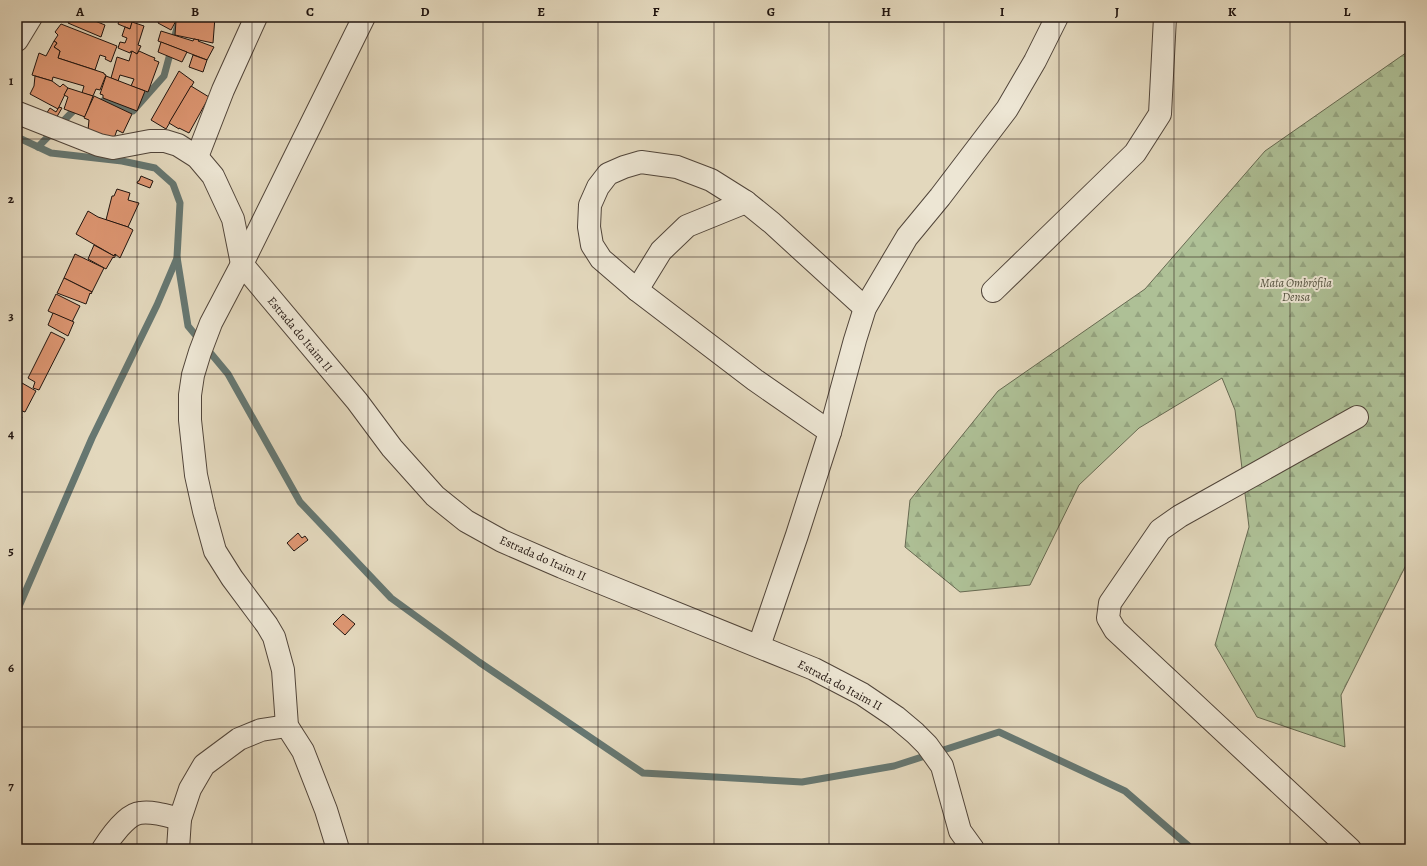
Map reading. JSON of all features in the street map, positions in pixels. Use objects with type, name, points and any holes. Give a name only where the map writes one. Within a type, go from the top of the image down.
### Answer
[{"type":"street","points":[[17,40],[31,17]]},
{"type":"street","points":[[197,157],[223,90],[256,17]]},
{"type":"street","points":[[338,849],[326,810],[303,751],[287,726],[283,670],[274,637],[267,625],[232,578],[215,551],[196,475],[190,420],[190,395],[193,375],[211,323],[242,264],[364,17]]},
{"type":"street","points":[[759,646],[830,432],[854,340],[865,308],[907,237],[940,197],[1007,109],[1035,61],[1057,17]]},
{"type":"street","points":[[993,291],[1135,153],[1160,114],[1165,17]]},
{"type":"street","name":"Estrada do Itaim II","points":[[18,117],[99,145],[113,148],[150,141],[166,141],[178,145],[197,157],[213,176],[233,219],[242,264],[357,401],[392,448],[435,496],[466,521],[502,541],[562,567],[814,669],[862,694],[896,717],[927,745],[942,766],[960,831],[973,849]]},
{"type":"street","points":[[830,432],[754,380],[601,260],[592,245],[589,227],[590,205],[598,187],[608,174],[624,167],[641,162],[677,167],[711,180],[746,202],[772,223],[865,308]]},
{"type":"street","points":[[638,290],[661,251],[687,226],[746,202]]},
{"type":"street","points":[[1350,849],[1115,630],[1108,618],[1110,603],[1160,530],[1180,516],[1357,417]]},
{"type":"street","points":[[178,849],[180,819],[190,789],[204,765],[239,740],[261,730],[287,726]]},
{"type":"street","points":[[103,849],[131,816],[139,813],[148,813],[180,819]]},
{"type":"green space","name":"Mata Ombrófila Densa","points":[[1410,50],[1410,557],[1341,695],[1345,747],[1257,717],[1215,645],[1249,527],[1235,410],[1222,378],[1139,428],[1079,485],[1030,585],[960,592],[905,547],[910,500],[998,391],[1145,289],[1265,151]]},
{"type":"building","points":[[71,17],[85,17],[105,25],[101,37],[68,23]]},
{"type":"building","points":[[118,17],[134,17],[130,29],[118,24],[120,18]]},
{"type":"building","points":[[161,17],[178,17],[171,30],[158,23]]},
{"type":"building","points":[[178,17],[215,17],[213,43],[175,35],[176,21]]},
{"type":"building","points":[[132,22],[144,26],[138,45],[141,46],[137,54],[118,48],[120,42],[125,43],[127,38],[122,36],[125,27],[130,29]]},
{"type":"building","points":[[61,24],[117,46],[111,62],[105,59],[106,57],[100,55],[95,70],[58,58],[60,51],[54,47],[57,43],[54,41],[58,35],[55,32]]},
{"type":"building","points":[[161,31],[193,41],[194,39],[199,40],[198,41],[214,47],[207,60],[158,41]]},
{"type":"building","points":[[54,41],[57,43],[54,47],[60,51],[58,58],[104,73],[106,75],[100,90],[96,89],[93,96],[82,93],[84,86],[53,77],[52,81],[32,75],[39,53],[46,56]]},
{"type":"building","points":[[161,42],[187,52],[182,62],[158,52]]},
{"type":"building","points":[[132,51],[137,54],[139,51],[155,58],[154,60],[159,62],[148,92],[131,86],[134,79],[120,75],[118,81],[111,78],[117,57],[129,61]]},
{"type":"building","points":[[193,55],[207,60],[203,72],[189,67]]},
{"type":"building","points":[[179,71],[194,82],[166,129],[151,120]]},
{"type":"building","points":[[35,76],[52,81],[60,87],[63,84],[68,88],[58,109],[30,94],[34,86]]},
{"type":"building","points":[[106,76],[145,91],[137,111],[103,98],[103,95],[100,94]]},
{"type":"building","points":[[191,86],[209,97],[189,133],[169,123]]},
{"type":"building","points":[[68,88],[93,96],[85,117],[64,109],[68,97],[64,95]]},
{"type":"building","points":[[94,96],[132,114],[123,133],[117,130],[112,144],[88,130],[89,120],[84,118]]},
{"type":"building","points":[[59,107],[62,108],[55,120],[46,114],[50,108],[56,112]]},
{"type":"building","points":[[141,176],[153,181],[150,188],[137,183]]},
{"type":"building","points":[[117,189],[130,193],[128,200],[139,203],[128,227],[106,220],[112,196],[114,196]]},
{"type":"building","points":[[88,211],[98,217],[133,230],[120,258],[76,234]]},
{"type":"building","points":[[94,245],[114,256],[115,254],[116,255],[114,258],[113,257],[106,269],[88,259]]},
{"type":"building","points":[[75,254],[104,268],[92,292],[64,278]]},
{"type":"building","points":[[64,278],[92,292],[91,294],[90,293],[86,304],[57,293]]},
{"type":"building","points":[[56,294],[80,306],[72,322],[48,311]]},
{"type":"building","points":[[53,313],[74,322],[68,336],[48,325]]},
{"type":"building","points":[[51,332],[65,339],[39,390],[33,388],[35,382],[28,378]]},
{"type":"building","points":[[22,383],[36,391],[25,412],[17,409],[17,393]]},
{"type":"building","points":[[17,415],[22,417],[17,428]]},
{"type":"building","points":[[298,533],[302,538],[305,536],[308,540],[294,551],[287,543]]},
{"type":"building","points":[[343,614],[355,624],[345,635],[333,624]]},
{"type":"waterway","points":[[103,101],[133,111],[164,76],[180,17]]},
{"type":"waterway","points":[[38,147],[78,106]]},
{"type":"waterway","points":[[17,137],[51,153],[122,161],[155,168],[173,184],[180,203],[177,257],[188,326],[228,374],[300,502],[391,598],[479,662],[643,773],[802,782],[894,766],[999,732],[1125,791],[1192,849]]},
{"type":"waterway","points":[[17,611],[92,438],[157,305],[177,258]]}]
